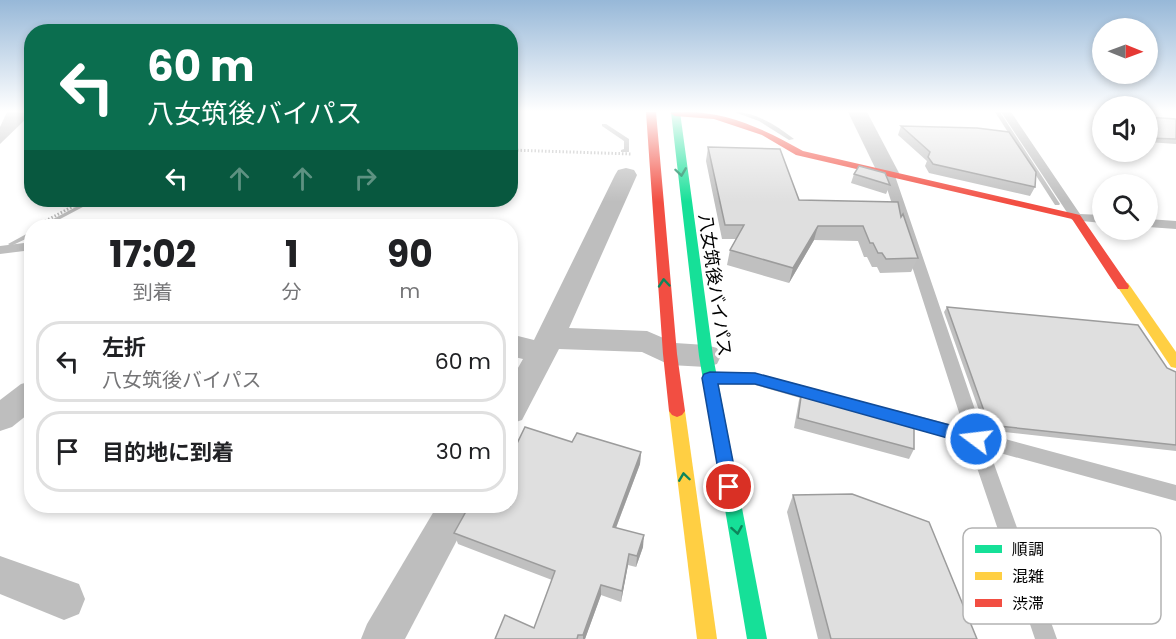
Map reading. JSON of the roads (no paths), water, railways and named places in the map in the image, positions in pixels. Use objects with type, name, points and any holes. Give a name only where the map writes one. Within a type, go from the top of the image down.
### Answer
[{"type":"main road","points":[[652,142],[670,354],[706,639]]},
{"type":"main road","name":"八女筑後バイパス","points":[[679,142],[708,367],[757,639]]},
{"type":"main road","points":[[780,142],[800,153],[1076,217],[1176,363]]},
{"type":"street","points":[[872,142],[888,173]]},
{"type":"street","points":[[518,397],[546,346],[631,164]]},
{"type":"street","points":[[518,345],[647,342],[670,354],[708,367]]},
{"type":"street","points":[[0,418],[24,399]]},
{"type":"street","points":[[382,639],[453,513]]},
{"type":"street","points":[[0,575],[63,599]]},
{"type":"lane","points":[[1026,142],[1076,217],[1092,218]]},
{"type":"lane","points":[[888,173],[1007,528]]},
{"type":"lane","points":[[1158,224],[1176,225]]},
{"type":"lane","points":[[0,250],[24,247]]},
{"type":"lane","points":[[708,367],[832,400]]},
{"type":"lane","points":[[876,412],[1176,493]]},
{"type":"lane","points":[[1041,624],[1046,639]]},
{"type":"waterway","points":[[623,151],[627,151],[627,142]]},
{"type":"waterway","points":[[1016,142],[1057,204]]},
{"type":"waterway","points":[[56,219],[80,207]]},
{"type":"waterway","points":[[11,244],[24,237]]}]
